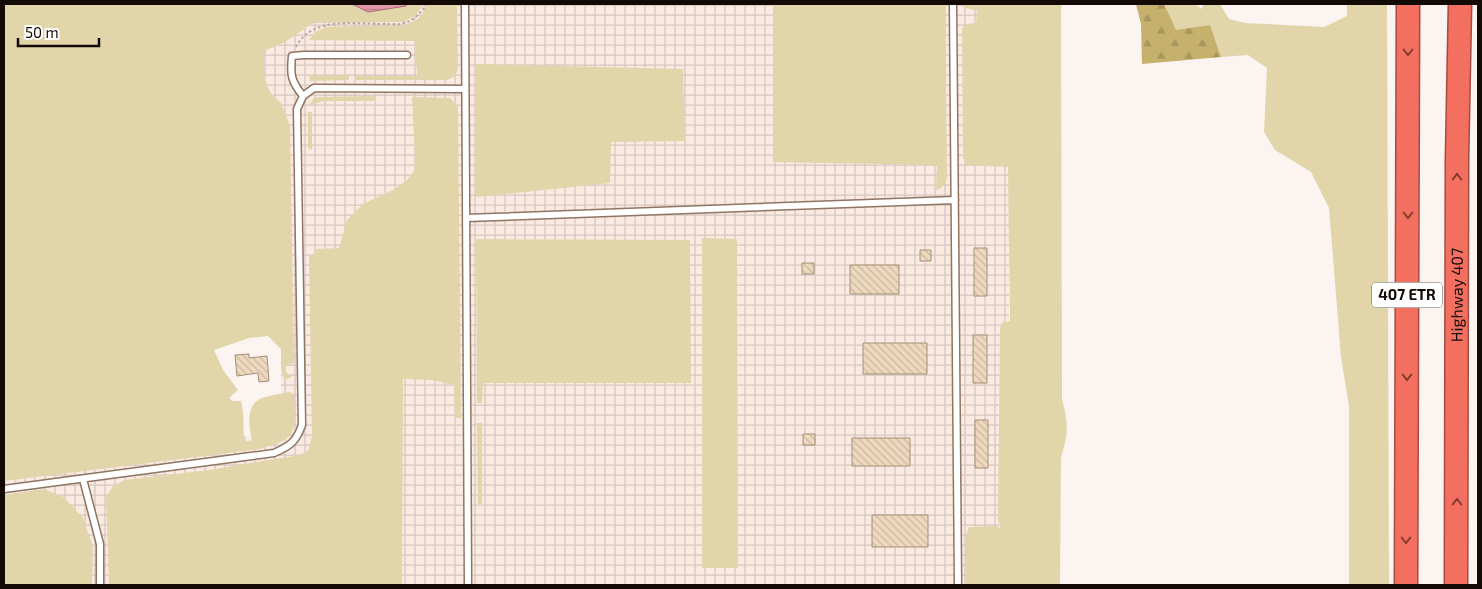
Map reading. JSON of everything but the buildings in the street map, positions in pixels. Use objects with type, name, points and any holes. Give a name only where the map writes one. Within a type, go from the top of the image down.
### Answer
[{"type":"highway","name":"407 ETR","points":[[1406,585],[1408,4]]},
{"type":"highway","name":"Highway 407","points":[[1456,585],[1457,178],[1460,4]]},
{"type":"lane","points":[[465,4],[468,585]]},
{"type":"lane","points":[[953,4],[958,585]]},
{"type":"lane","points":[[302,96],[294,86],[290,72],[292,56],[407,55]]},
{"type":"lane","points":[[4,489],[274,454],[288,447],[298,437],[302,425],[298,109],[302,96],[314,88],[465,89]]},
{"type":"lane","points":[[466,218],[955,200]]},
{"type":"lane","points":[[83,479],[100,544],[100,585]]},
{"type":"path","points":[[292,56],[299,41],[312,30],[327,24],[403,24],[417,17],[427,4]]},
{"type":"shaded area","points":[[4,4],[352,4],[368,12],[405,6],[407,4],[424,4],[415,16],[403,22],[313,23],[285,42],[264,51],[264,75],[267,86],[273,96],[281,103],[290,126],[294,363],[286,365],[286,372],[292,377],[284,380],[281,368],[281,349],[268,336],[249,338],[214,350],[223,370],[238,390],[229,398],[233,401],[241,401],[245,442],[252,440],[249,418],[254,404],[258,400],[289,392],[294,394],[294,426],[288,437],[282,441],[259,449],[4,481]]},
{"type":"shaded area","points":[[307,4],[1009,4],[1009,585],[53,585],[4,507],[4,474],[281,431],[281,104],[267,86],[264,75],[264,39]]},
{"type":"shaded area","points":[[352,4],[407,4],[406,6],[368,12]]},
{"type":"shaded area","points":[[429,4],[457,4],[458,69],[455,76],[447,80],[355,80],[355,76],[417,76],[415,41],[309,40],[315,32],[326,27],[405,25],[418,19]]},
{"type":"shaded area","points":[[773,4],[945,4],[947,178],[942,187],[936,190],[937,165],[773,162]]},
{"type":"shaded area","points":[[963,4],[1062,4],[1062,399],[1067,428],[1061,457],[1060,585],[966,585],[966,535],[969,527],[996,526],[1000,528],[1001,526],[998,521],[1000,329],[1002,323],[1010,321],[1008,167],[966,165],[963,157],[962,28],[967,24],[976,23],[977,11],[963,7]]},
{"type":"shaded area","points":[[1164,4],[1195,4],[1202,9],[1203,4],[1220,4],[1229,19],[1245,23],[1324,27],[1347,16],[1347,4],[1387,4],[1389,585],[1349,585],[1349,406],[1341,357],[1329,208],[1311,172],[1275,150],[1264,132],[1267,68],[1248,55],[1221,57],[1210,25],[1175,31]]},
{"type":"shaded area","points":[[476,64],[683,69],[685,141],[611,142],[610,183],[476,197]]},
{"type":"shaded area","points":[[349,75],[349,80],[310,81],[309,76]]},
{"type":"shaded area","points":[[376,96],[376,101],[324,101],[309,105],[314,98]]},
{"type":"shaded area","points":[[412,97],[450,98],[458,107],[461,418],[455,418],[454,385],[432,380],[403,379],[402,585],[109,585],[106,497],[113,486],[125,480],[209,470],[300,455],[308,451],[312,436],[309,256],[314,254],[317,249],[339,248],[347,220],[363,204],[393,190],[406,181],[414,171]]},
{"type":"shaded area","points":[[308,112],[312,112],[312,150],[308,148]]},
{"type":"shaded area","points":[[702,238],[737,239],[738,568],[702,568]]},
{"type":"shaded area","points":[[476,239],[690,240],[691,383],[483,383],[482,403],[477,403]]},
{"type":"shaded area","points":[[477,423],[482,423],[482,504],[478,504]]},
{"type":"shaded area","points":[[44,489],[64,497],[83,518],[93,547],[92,585],[4,585],[4,495]]},
{"type":"green space","points":[[1136,4],[1164,4],[1176,30],[1210,25],[1221,57],[1142,64],[1141,24]]}]
